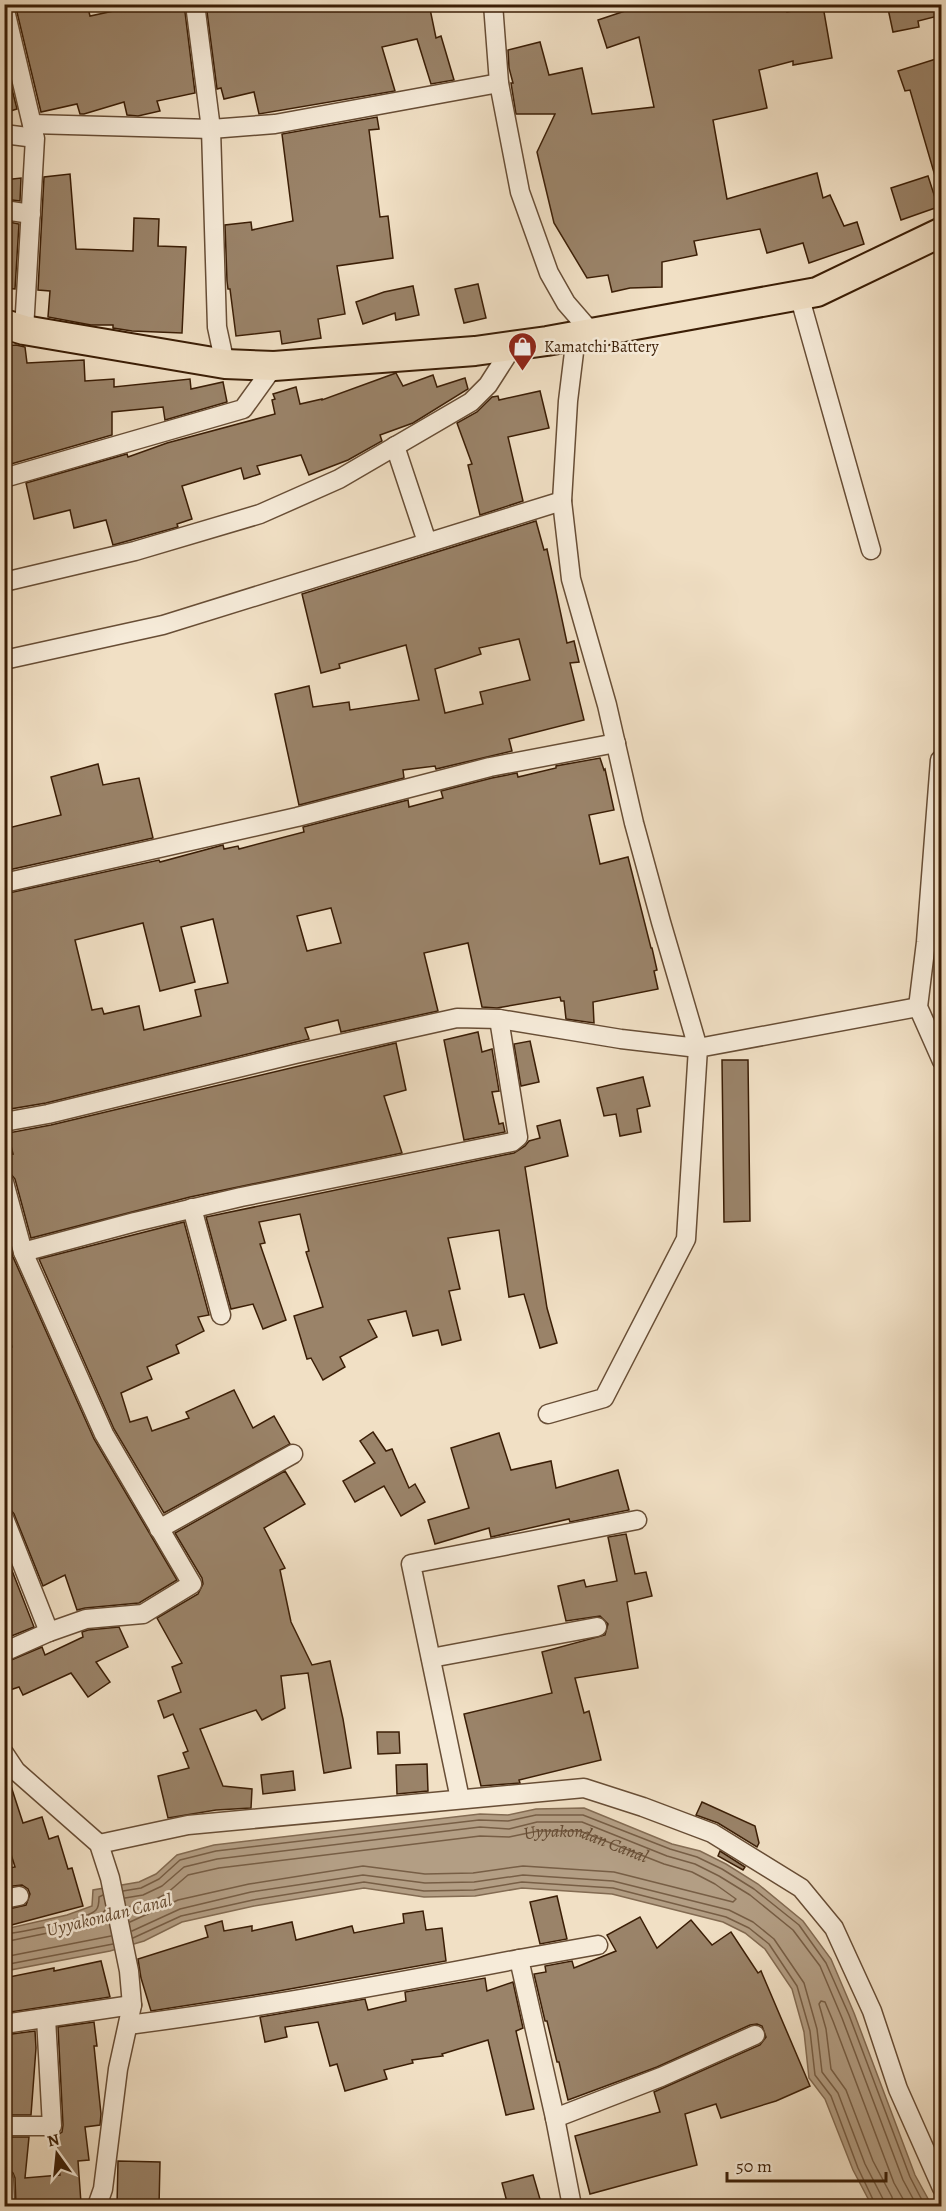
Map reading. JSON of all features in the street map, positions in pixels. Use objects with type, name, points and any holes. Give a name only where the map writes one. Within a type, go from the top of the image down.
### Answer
[{"type":"main road","points":[[14,327],[225,364],[274,366],[476,351],[547,341],[817,292],[942,232]]},
{"type":"street","points":[[195,4],[211,129],[217,327],[225,364]]},
{"type":"street","points":[[493,4],[499,83],[520,192],[549,273],[584,334],[568,401],[562,501],[571,579],[616,743],[658,911],[698,1048],[686,1239],[604,1398],[548,1414]]},
{"type":"street","points":[[4,6],[34,131],[31,214],[14,327]]},
{"type":"street","points":[[4,134],[34,131],[211,129],[275,124],[499,83]]},
{"type":"street","points":[[4,210],[31,214]]},
{"type":"street","points":[[799,296],[871,550]]},
{"type":"street","points":[[4,582],[135,551],[260,514],[339,479],[471,402],[488,385],[513,346]]},
{"type":"street","points":[[4,478],[243,409],[274,366]]},
{"type":"street","points":[[395,446],[427,542]]},
{"type":"street","points":[[4,660],[163,625],[562,501]]},
{"type":"street","points":[[4,883],[297,817],[490,767],[616,743]]},
{"type":"street","points":[[940,760],[926,942],[918,1007],[942,1061]]},
{"type":"street","points":[[4,1122],[48,1114],[295,1054],[457,1018],[499,1019],[621,1039],[698,1048],[918,1007]]},
{"type":"street","points":[[23,1252],[192,1208],[512,1142],[518,1137],[499,1019]]},
{"type":"street","points":[[4,1182],[23,1252],[104,1434],[192,1584],[143,1614],[86,1619],[4,1652]]},
{"type":"street","points":[[192,1208],[221,1315]]},
{"type":"street","points":[[159,1529],[293,1454]]},
{"type":"street","points":[[4,1518],[49,1632]]},
{"type":"street","points":[[460,1799],[411,1564],[637,1520]]},
{"type":"street","points":[[431,1658],[597,1627]]},
{"type":"street","points":[[4,1753],[16,1772],[99,1844],[110,1878],[127,1958],[132,2005],[118,2069],[104,2189],[98,2206]]},
{"type":"street","points":[[99,1844],[188,1825],[460,1799],[520,1796],[584,1788],[644,1807],[712,1833],[801,1888],[834,1928],[872,2011],[898,2089],[942,2188]]},
{"type":"street","points":[[128,2025],[366,1988],[598,1945]]},
{"type":"street","points":[[519,1959],[555,2118],[572,2206]]},
{"type":"street","points":[[4,2025],[132,2005]]},
{"type":"street","points":[[4,2126],[52,2126],[46,2018]]},
{"type":"street","points":[[555,2118],[661,2077],[755,2035]]},
{"type":"street","points":[[4,2179],[5,2206]]},
{"type":"water","name":"Uyyakondan Canal","points":[[584,1808],[672,1844],[700,1851],[726,1864],[758,1884],[803,1921],[831,1959],[854,2013],[915,2175],[932,2206],[872,2206],[853,2170],[825,2099],[809,2078],[804,2032],[792,1989],[765,1949],[745,1933],[723,1922],[612,1894],[522,1888],[475,1896],[424,1897],[364,1888],[254,1906],[182,1922],[144,1941],[110,1951],[5,1971],[5,1929],[67,1915],[92,1906],[93,1890],[139,1882],[156,1874],[177,1855],[214,1845],[480,1814],[508,1815],[536,1809]]},
{"type":"building","points":[[15,4],[87,4],[90,16],[146,4],[184,4],[195,93],[157,101],[160,111],[138,116],[127,115],[124,102],[84,114],[80,114],[77,104],[41,112]]},
{"type":"building","points":[[206,4],[429,4],[436,38],[441,36],[454,80],[431,84],[417,39],[382,47],[395,91],[259,114],[254,92],[224,99],[221,88],[217,89]]},
{"type":"building","points":[[626,4],[786,4],[787,12],[823,6],[832,58],[793,65],[793,61],[759,70],[767,108],[713,120],[727,199],[817,173],[823,198],[830,195],[844,226],[857,222],[864,244],[809,263],[803,243],[767,253],[760,229],[694,241],[697,255],[662,262],[662,287],[630,288],[612,292],[608,275],[587,278],[554,223],[537,152],[555,114],[516,114],[508,50],[540,42],[549,75],[582,68],[592,114],[654,107],[639,37],[607,48],[598,20],[628,10]]},
{"type":"building","points":[[887,4],[942,4],[942,15],[918,21],[919,27],[893,32]]},
{"type":"building","points":[[4,57],[17,109],[4,113]]},
{"type":"building","points":[[942,57],[942,182],[937,183],[910,90],[905,91],[898,71]]},
{"type":"building","points":[[377,117],[379,129],[369,130],[380,217],[388,216],[393,258],[337,266],[345,314],[318,319],[321,338],[282,344],[280,331],[236,336],[227,281],[225,225],[251,222],[252,230],[293,221],[282,134]]},
{"type":"building","points":[[70,174],[76,249],[133,251],[134,218],[159,219],[158,246],[186,247],[182,333],[132,331],[113,328],[113,325],[91,325],[48,317],[50,291],[38,290],[44,177]]},
{"type":"building","points":[[928,176],[938,207],[901,220],[891,188]]},
{"type":"building","points":[[21,178],[20,201],[4,199],[4,180]]},
{"type":"building","points":[[4,221],[19,224],[15,289],[4,288]]},
{"type":"building","points":[[478,284],[486,318],[464,323],[455,289]]},
{"type":"building","points":[[413,286],[419,315],[396,320],[395,313],[363,324],[356,302],[384,292]]},
{"type":"building","points":[[4,346],[25,347],[27,363],[84,360],[85,381],[114,379],[114,387],[190,379],[191,389],[223,382],[227,402],[165,420],[163,407],[112,412],[112,435],[4,466]]},
{"type":"building","points":[[396,373],[403,386],[433,375],[437,387],[465,378],[468,389],[413,423],[380,435],[382,441],[348,460],[309,475],[301,455],[257,466],[260,474],[244,479],[241,468],[182,486],[192,519],[177,524],[178,527],[113,545],[106,520],[74,528],[70,510],[34,519],[26,483],[127,454],[128,457],[167,443],[275,414],[273,394],[296,387],[300,404],[322,400]]},
{"type":"building","points":[[540,391],[549,428],[508,437],[523,501],[480,515],[468,465],[472,464],[457,423],[477,412],[492,397],[498,396],[499,400]]},
{"type":"building","points":[[536,521],[544,550],[547,549],[567,643],[574,641],[579,662],[570,663],[584,720],[509,739],[512,751],[436,769],[435,766],[403,770],[404,778],[299,805],[275,694],[309,686],[313,707],[349,702],[350,710],[419,700],[406,645],[339,664],[340,668],[321,673],[302,594]],"holes":[[[519,639],[530,680],[480,692],[483,704],[445,713],[435,669],[481,654],[479,648]]]},
{"type":"building","points":[[600,758],[605,769],[614,810],[589,815],[600,864],[628,857],[657,970],[654,971],[658,989],[593,1002],[594,1023],[566,1019],[564,1001],[561,1001],[560,997],[497,1008],[482,1007],[468,943],[424,953],[438,1011],[341,1032],[338,1020],[305,1028],[309,1039],[46,1103],[4,1110],[4,894],[159,860],[160,862],[223,845],[224,849],[238,846],[239,849],[304,832],[303,827],[408,800],[409,807],[443,798],[441,791],[517,773],[518,777],[556,768],[556,766]],"holes":[[[331,908],[341,943],[307,951],[297,916]],[[213,919],[228,983],[195,990],[201,1016],[144,1030],[139,1006],[104,1014],[102,1008],[92,1010],[75,940],[143,923],[160,991],[195,982],[181,927]]]},
{"type":"building","points":[[98,764],[103,785],[139,778],[153,838],[4,871],[4,829],[61,815],[51,777]]},
{"type":"building","points":[[478,1032],[482,1052],[492,1049],[499,1091],[492,1092],[499,1124],[503,1123],[505,1132],[464,1140],[444,1040]]},
{"type":"building","points":[[530,1041],[539,1082],[521,1086],[514,1044]]},
{"type":"building","points":[[396,1043],[406,1090],[384,1096],[402,1153],[190,1197],[31,1238],[15,1179],[4,1171],[4,1155],[13,1154],[8,1133],[51,1125]]},
{"type":"building","points":[[722,1060],[748,1060],[750,1221],[724,1222]]},
{"type":"building","points":[[643,1077],[650,1106],[637,1109],[641,1132],[620,1136],[616,1114],[604,1116],[597,1088]]},
{"type":"building","points":[[560,1120],[568,1156],[525,1167],[547,1308],[557,1343],[540,1348],[524,1294],[509,1297],[499,1230],[448,1238],[460,1289],[449,1291],[461,1340],[442,1345],[438,1330],[413,1336],[406,1311],[368,1320],[377,1337],[340,1357],[345,1367],[323,1380],[311,1358],[307,1359],[294,1316],[323,1307],[306,1252],[309,1251],[300,1214],[259,1222],[265,1243],[260,1244],[286,1320],[263,1329],[253,1304],[231,1309],[206,1217],[514,1153],[529,1141],[540,1138],[537,1126]]},
{"type":"building","points":[[184,1222],[209,1315],[198,1317],[204,1331],[176,1345],[179,1353],[147,1367],[152,1379],[121,1393],[130,1422],[147,1417],[152,1431],[189,1418],[186,1412],[234,1390],[253,1428],[274,1416],[290,1444],[164,1513],[114,1429],[39,1259]]},
{"type":"building","points":[[4,1227],[13,1257],[94,1439],[177,1580],[139,1603],[77,1610],[65,1575],[43,1586],[14,1514],[10,1509],[4,1507],[4,1349],[12,1347],[4,1317]]},
{"type":"building","points":[[373,1432],[386,1451],[392,1449],[409,1488],[415,1484],[425,1502],[401,1516],[384,1486],[355,1502],[343,1481],[375,1463],[360,1441]]},
{"type":"building","points":[[499,1433],[511,1470],[551,1461],[556,1488],[618,1470],[629,1510],[570,1522],[569,1519],[491,1537],[489,1528],[435,1544],[428,1520],[469,1508],[451,1448]]},
{"type":"building","points":[[285,1471],[305,1504],[264,1528],[285,1568],[280,1570],[291,1622],[312,1665],[330,1661],[351,1768],[324,1773],[308,1673],[281,1676],[285,1708],[262,1720],[256,1710],[200,1729],[223,1786],[252,1789],[251,1808],[216,1810],[168,1818],[158,1776],[189,1768],[183,1753],[188,1751],[173,1714],[164,1718],[158,1701],[181,1692],[172,1667],[182,1663],[157,1618],[198,1594],[203,1584],[202,1578],[175,1533]]},
{"type":"building","points":[[626,1534],[635,1574],[646,1572],[652,1596],[627,1602],[638,1668],[575,1678],[584,1713],[589,1711],[601,1760],[519,1780],[520,1783],[481,1786],[464,1714],[552,1693],[542,1652],[605,1635],[608,1624],[600,1616],[566,1621],[558,1586],[584,1580],[586,1587],[617,1581],[608,1537]]},
{"type":"building","points":[[4,1550],[34,1627],[4,1639]]},
{"type":"building","points":[[119,1627],[128,1647],[96,1662],[110,1682],[88,1697],[71,1673],[23,1695],[19,1687],[4,1692],[4,1663],[42,1647],[45,1655],[83,1637],[82,1632],[88,1630]]},
{"type":"building","points":[[377,1732],[399,1732],[400,1753],[378,1754]]},
{"type":"building","points":[[427,1764],[428,1791],[397,1794],[396,1765]]},
{"type":"building","points":[[293,1771],[295,1790],[263,1794],[261,1775]]},
{"type":"building","points":[[4,1777],[9,1780],[23,1823],[42,1817],[49,1839],[58,1836],[68,1869],[72,1868],[83,1906],[4,1927],[4,1910],[26,1905],[30,1894],[28,1889],[22,1885],[4,1887],[4,1869],[15,1867],[4,1832]]},
{"type":"building","points":[[702,1802],[755,1826],[759,1843],[757,1847],[718,1823],[696,1815]]},
{"type":"building","points":[[720,1851],[745,1867],[743,1870],[718,1856]]},
{"type":"building","points":[[557,1896],[567,1939],[540,1944],[530,1902]]},
{"type":"building","points":[[423,1911],[426,1930],[442,1928],[446,1961],[151,2011],[141,1978],[138,1959],[208,1937],[205,1926],[222,1921],[224,1931],[252,1926],[252,1931],[292,1922],[296,1940],[352,1926],[354,1933],[404,1923],[403,1914]]},
{"type":"building","points":[[640,1917],[657,1948],[691,1920],[712,1945],[731,1932],[758,1973],[761,1971],[810,2086],[776,2101],[721,2118],[716,2104],[685,2114],[697,2165],[590,2194],[575,2136],[660,2112],[654,2092],[760,2045],[766,2037],[762,2026],[750,2025],[657,2067],[568,2100],[534,1974],[546,1972],[545,1966],[572,1961],[574,1968],[616,1951],[607,1935]]},
{"type":"building","points":[[101,1961],[110,1997],[4,2013],[4,1978]]},
{"type":"building","points":[[485,1978],[487,1991],[513,1982],[523,2028],[516,2031],[534,2109],[506,2115],[488,2040],[442,2054],[443,2056],[412,2060],[413,2063],[384,2070],[387,2079],[345,2091],[337,2064],[330,2066],[318,2022],[285,2027],[287,2037],[265,2042],[260,2017],[365,1999],[368,2010],[406,2001],[405,1992]]},
{"type":"building","points":[[94,2022],[97,2046],[94,2046],[101,2114],[100,2125],[85,2127],[89,2160],[78,2161],[81,2203],[16,2206],[15,2178],[8,2169],[8,2159],[4,2159],[4,2137],[29,2137],[25,2178],[60,2175],[56,2136],[62,2132],[63,2125],[58,2027]]},
{"type":"building","points":[[35,2031],[36,2048],[31,2115],[4,2115],[4,2035]]},
{"type":"building","points":[[118,2161],[160,2162],[159,2206],[117,2206]]},
{"type":"building","points":[[533,2175],[542,2206],[508,2206],[502,2183]]},
{"type":"place","name":"Kamatchi Battery","points":[[523,372]]}]
